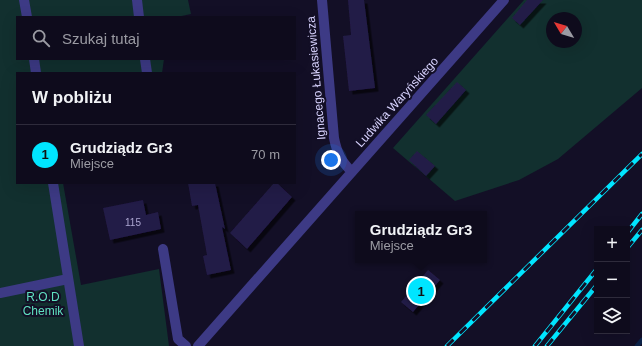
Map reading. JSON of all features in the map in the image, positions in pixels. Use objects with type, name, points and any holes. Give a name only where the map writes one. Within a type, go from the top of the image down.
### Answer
[{"type":"street","points":[[24,0],[27,16]]},
{"type":"street","points":[[137,0],[139,16]]},
{"type":"street","name":"Ignacego Łukasiewicza","points":[[322,0],[334,138],[337,153],[344,164],[352,172]]},
{"type":"street","name":"Ludwika Waryńskiego","points":[[198,346],[504,0]]},
{"type":"street","points":[[34,60],[36,72]]},
{"type":"street","points":[[145,60],[147,72]]},
{"type":"street","points":[[53,184],[79,346]]},
{"type":"street","points":[[163,249],[178,339],[186,346]]},
{"type":"street","points":[[0,293],[68,279]]},
{"type":"green space","name":"R.O.D Chemik","points":[[0,0],[188,0],[191,14],[182,16],[16,16],[16,60],[164,60],[162,72],[16,72],[16,184],[63,184],[81,285],[159,269],[169,346],[0,346]]},
{"type":"green space","points":[[524,0],[642,0],[642,88],[558,159],[519,180],[455,201],[393,148]]},
{"type":"building","points":[[348,0],[364,0],[375,88],[349,91],[343,36],[351,35]]},
{"type":"building","points":[[527,0],[543,0],[520,25],[512,18]]},
{"type":"building","points":[[457,82],[466,90],[436,124],[426,115]]},
{"type":"building","points":[[417,151],[435,166],[426,176],[409,160]]},
{"type":"building","points":[[188,184],[215,184],[225,229],[222,227],[231,270],[207,275],[203,256],[207,255],[198,205],[192,206]]},
{"type":"building","points":[[273,184],[278,184],[292,197],[247,249],[230,233]]},
{"type":"building","points":[[143,200],[146,215],[158,212],[161,229],[110,240],[103,208]]},
{"type":"building","points":[[428,270],[440,280],[413,312],[401,302]]},
{"type":"waterway","points":[[637,346],[642,340]]},
{"type":"railway","points":[[447,346],[642,154]]},
{"type":"railway","points":[[630,229],[642,214]]},
{"type":"railway","points":[[630,244],[642,230]]},
{"type":"railway","points":[[535,346],[594,273]]},
{"type":"railway","points":[[547,346],[594,289]]},
{"type":"place","name":"Grudziądz Gr3","points":[[421,291]]}]
